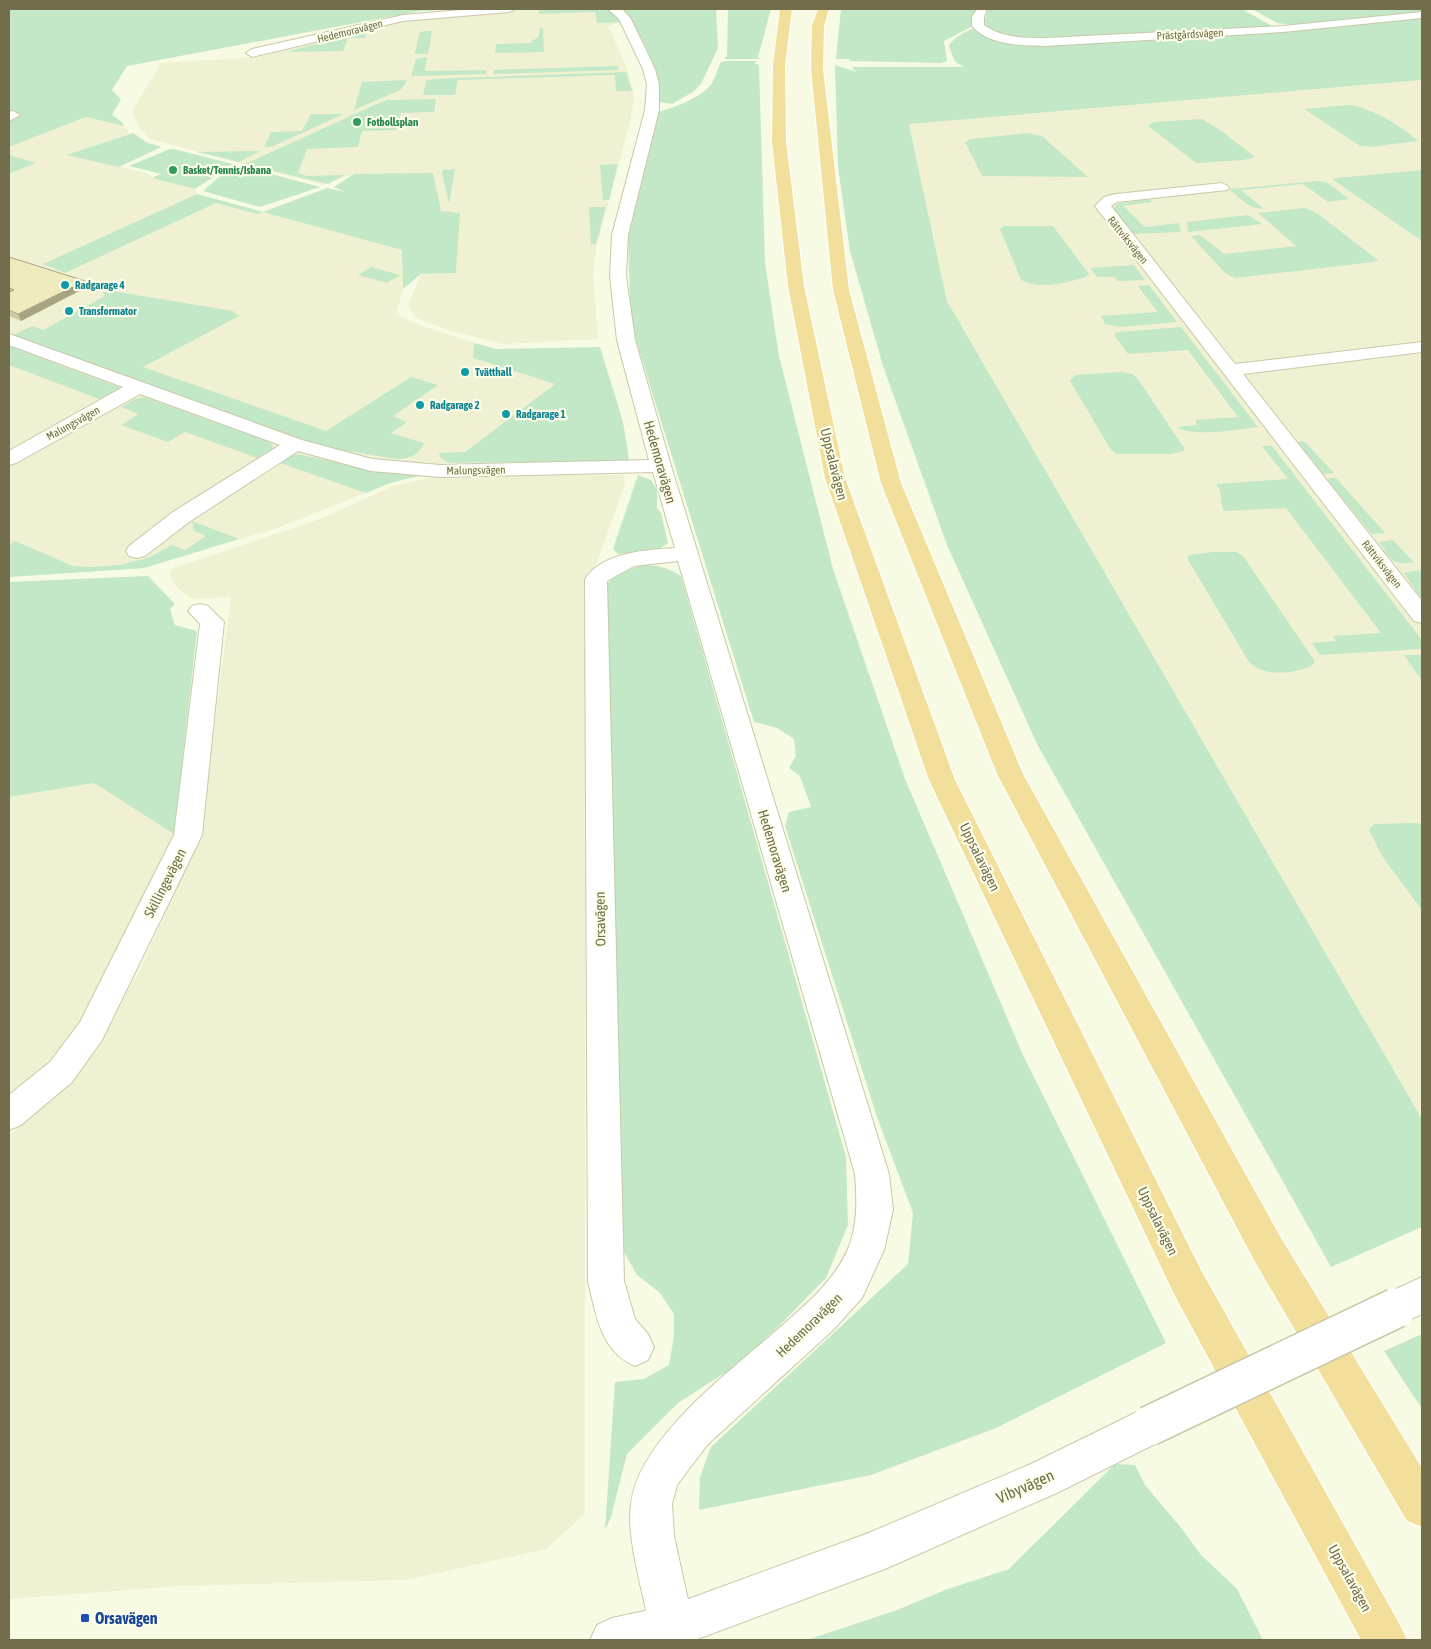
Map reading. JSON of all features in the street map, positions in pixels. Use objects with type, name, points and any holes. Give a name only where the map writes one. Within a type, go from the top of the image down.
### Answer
[{"type":"highway","name":"Uppsalavägen","points":[[786,9],[779,65],[780,142],[796,286],[835,478],[942,780],[1188,1283],[1385,1640]]},
{"type":"highway","points":[[822,14],[817,78],[841,290],[891,483],[1010,774],[1268,1250],[1422,1506]]},
{"type":"street","name":"Hedemoravägen","points":[[252,53],[281,48],[403,18],[509,9]]},
{"type":"street","name":"Hedemoravägen","points":[[614,9],[620,12],[625,19],[649,70],[653,84],[652,110],[620,235],[618,276],[626,340],[661,466],[872,1174],[875,1210],[866,1250],[850,1285],[820,1317],[693,1431],[659,1475],[650,1504],[653,1536],[672,1627]]},
{"type":"street","name":"Prästgårdsvägen","points":[[982,9],[978,17],[978,26],[988,33],[1012,40],[1046,42],[1283,29],[1422,15]]},
{"type":"street","name":"Rättviksvägen","points":[[1222,187],[1116,198],[1109,200],[1103,206],[1422,616]]},
{"type":"street","name":"Malungsvägen","points":[[9,339],[294,444],[371,465],[414,470],[661,466]]},
{"type":"street","points":[[1231,370],[1422,347]]},
{"type":"street","points":[[1399,350],[1422,367]]},
{"type":"street","name":"Malungsvägen","points":[[9,459],[138,387]]},
{"type":"street","points":[[137,550],[181,517],[294,444]]},
{"type":"street","name":"Orsavägen","points":[[635,1347],[619,1329],[606,1281],[596,579],[607,569],[625,560],[687,554]]},
{"type":"street","name":"Skillingevägen","points":[[9,1115],[61,1072],[91,1031],[188,835],[212,622],[200,612]]},
{"type":"street","name":"Vibyvägen","points":[[612,1640],[672,1627],[870,1554],[1045,1478],[1409,1301]]},
{"type":"shaded area","points":[[9,9],[464,9],[420,11],[127,66],[112,90],[121,99],[112,115],[122,122],[124,126],[86,117],[9,147]]},
{"type":"shaded area","points":[[534,9],[607,9],[621,22],[608,26],[627,68],[633,88],[634,100],[630,122],[597,245],[593,271],[598,339],[502,344],[452,331],[416,318],[408,305],[421,274],[456,273],[459,213],[441,211],[354,174],[323,185],[150,139],[139,128],[132,111],[161,63],[256,57],[410,19],[453,13]]},
{"type":"shaded area","points":[[541,9],[607,9],[614,11],[621,22],[597,23],[595,12],[538,14]]},
{"type":"shaded area","points":[[624,9],[716,9],[718,48],[701,84],[693,92],[672,104],[659,102],[659,89],[649,53]]},
{"type":"shaded area","points":[[728,9],[771,9],[758,57],[760,59],[724,59],[727,56]]},
{"type":"shaded area","points":[[841,9],[978,9],[973,26],[944,41],[947,61],[941,63],[849,61],[850,59],[836,59]]},
{"type":"shaded area","points":[[988,9],[1242,9],[1272,26],[1051,40],[1006,37],[985,26],[984,23]]},
{"type":"shaded area","points":[[1252,9],[1422,9],[1422,13],[1301,26],[1277,23]]},
{"type":"shaded area","points":[[1422,16],[1422,80],[909,124],[947,301],[1422,1119],[1422,1227],[1331,1267],[1037,744],[947,545],[883,366],[850,251],[838,167],[835,65],[857,72],[851,67],[964,67],[955,62],[949,46],[961,34],[977,28],[1023,43]]},
{"type":"shaded area","points":[[540,28],[543,28],[544,52],[495,53],[496,44],[532,43],[533,40],[538,38]]},
{"type":"shaded area","points":[[367,31],[365,38],[348,38],[343,51],[285,52]]},
{"type":"shaded area","points":[[432,31],[428,54],[415,54],[419,33]]},
{"type":"shaded area","points":[[427,57],[425,71],[486,70],[486,74],[411,76],[416,59]]},
{"type":"shaded area","points":[[758,61],[754,63],[759,65],[765,263],[779,356],[833,569],[905,779],[1023,1055],[1166,1343],[996,1428],[871,1475],[699,1510],[700,1477],[711,1447],[908,1264],[913,1213],[877,1117],[785,826],[789,812],[811,807],[800,776],[789,768],[796,756],[794,739],[777,728],[754,722],[636,340],[630,302],[628,234],[659,112],[672,108],[704,92],[713,82],[721,62]]},
{"type":"shaded area","points":[[617,66],[619,70],[493,74],[494,70]]},
{"type":"shaded area","points":[[626,72],[632,91],[616,91],[615,75],[458,80],[455,95],[423,95],[426,81],[434,79]]},
{"type":"shaded area","points":[[406,80],[406,83],[400,90],[354,110],[362,82]]},
{"type":"shaded area","points":[[1422,80],[1422,1119],[947,301],[909,123]]},
{"type":"shaded area","points":[[436,99],[434,112],[401,113],[397,130],[362,131],[358,147],[307,149],[298,173],[307,176],[344,175],[328,184],[245,164],[387,100]]},
{"type":"shaded area","points":[[1347,105],[1364,109],[1384,118],[1403,129],[1418,141],[1370,147],[1360,146],[1304,109]]},
{"type":"shaded area","points":[[311,114],[344,114],[271,147],[264,147],[271,132],[302,131]]},
{"type":"shaded area","points":[[86,117],[124,126],[129,130],[128,134],[67,155],[148,173],[152,178],[195,189],[197,194],[402,250],[403,289],[396,314],[416,324],[474,343],[473,358],[556,384],[472,448],[430,473],[390,483],[277,528],[144,568],[9,577],[9,174],[35,163],[9,155],[9,147]]},
{"type":"shaded area","points":[[1202,119],[1220,130],[1255,157],[1244,160],[1196,163],[1148,126],[1154,122]]},
{"type":"shaded area","points":[[133,133],[146,142],[161,147],[119,167],[66,155]]},
{"type":"shaded area","points":[[1027,133],[1042,136],[1088,177],[982,176],[965,142],[971,139]]},
{"type":"shaded area","points":[[170,149],[233,164],[195,189],[152,178],[161,174],[129,166]]},
{"type":"shaded area","points":[[260,151],[239,162],[197,152]]},
{"type":"shaded area","points":[[9,155],[36,163],[9,174]]},
{"type":"shaded area","points":[[618,164],[609,200],[603,200],[600,165]]},
{"type":"shaded area","points":[[237,166],[320,187],[260,207],[203,191],[219,177]]},
{"type":"shaded area","points":[[455,169],[449,204],[442,173],[443,170]]},
{"type":"shaded area","points":[[1422,170],[1422,241],[1332,179],[1337,178]]},
{"type":"shaded area","points":[[433,173],[441,211],[460,213],[456,273],[421,274],[403,289],[402,250],[263,212],[327,188],[345,192],[334,187],[354,174]]},
{"type":"shaded area","points":[[1319,181],[1328,183],[1349,199],[1328,202],[1303,184],[1241,190],[1264,209],[1259,209],[1249,205],[1229,189]]},
{"type":"shaded area","points":[[197,194],[263,212],[257,214],[216,203],[65,273],[43,264]]},
{"type":"shaded area","points":[[1147,199],[1153,202],[1123,206],[1145,227],[1179,223],[1181,232],[1131,234],[1112,210],[1117,204]]},
{"type":"shaded area","points":[[589,207],[606,207],[596,244],[591,244]]},
{"type":"shaded area","points":[[1305,208],[1318,214],[1378,260],[1236,278],[1226,274],[1191,236],[1200,235],[1224,254],[1296,246],[1258,213]]},
{"type":"shaded area","points":[[1248,215],[1262,224],[1188,232],[1187,222]]},
{"type":"shaded area","points":[[1004,226],[1053,226],[1089,274],[1086,277],[1070,281],[1045,285],[1036,285],[1021,280],[1000,229]]},
{"type":"shaded area","points":[[1134,265],[1145,280],[1118,281],[1114,277],[1097,277],[1090,268]]},
{"type":"shaded area","points":[[371,267],[400,275],[387,283],[358,275]]},
{"type":"shaded area","points":[[1149,285],[1177,322],[1119,327],[1105,324],[1101,316],[1158,312],[1138,286]]},
{"type":"shaded area","points":[[112,291],[233,311],[239,316],[143,367],[326,431],[411,377],[438,385],[393,416],[407,422],[391,433],[424,443],[420,451],[413,456],[396,459],[323,447],[13,335],[32,326],[43,330],[105,296],[103,292]]},
{"type":"shaded area","points":[[1181,327],[1258,427],[1229,431],[1194,432],[1178,427],[1197,425],[1195,420],[1238,417],[1188,350],[1128,354],[1115,336],[1115,333],[1119,332]]},
{"type":"shaded area","points":[[474,343],[497,349],[600,347],[623,422],[629,459],[626,461],[448,463],[439,456],[440,453],[465,452],[555,384],[473,358]]},
{"type":"shaded area","points":[[9,346],[121,388],[99,399],[9,365]]},
{"type":"shaded area","points":[[1122,372],[1133,374],[1140,382],[1184,448],[1184,451],[1171,454],[1117,454],[1111,450],[1070,381],[1075,375]]},
{"type":"shaded area","points":[[144,397],[267,441],[272,444],[271,453],[260,459],[185,432],[168,442],[121,425],[139,414],[121,407],[135,399]]},
{"type":"shaded area","points":[[1304,441],[1334,473],[1323,474],[1298,442]]},
{"type":"shaded area","points":[[1262,446],[1272,446],[1422,640],[1422,649],[1320,655],[1312,643],[1336,641],[1333,636],[1381,633],[1286,508],[1224,511],[1220,491],[1216,484],[1288,479]]},
{"type":"shaded area","points":[[297,454],[349,465],[392,471],[430,473],[390,483],[366,493],[277,462]]},
{"type":"shaded area","points":[[624,475],[625,485],[585,595],[585,1514],[546,1549],[406,1580],[182,1586],[9,1599],[9,1136],[77,1074],[140,970],[201,832],[231,597],[192,599],[178,589],[169,574],[174,568],[320,519],[393,486],[434,477]]},
{"type":"shaded area","points":[[638,475],[651,480],[657,489],[657,508],[661,513],[668,543],[656,551],[618,554],[613,549]]},
{"type":"shaded area","points":[[1329,478],[1336,478],[1385,533],[1373,534],[1370,532],[1328,481]]},
{"type":"shaded area","points":[[192,521],[239,539],[144,568],[9,577],[9,545],[15,541],[73,566],[119,565],[148,558],[172,545],[185,550],[206,536],[194,531]]},
{"type":"shaded area","points":[[1393,540],[1414,562],[1396,562],[1389,557],[1379,542]]},
{"type":"shaded area","points":[[1236,552],[1243,556],[1312,657],[1315,662],[1311,666],[1295,671],[1278,673],[1262,670],[1249,662],[1187,558],[1189,555]]},
{"type":"shaded area","points":[[641,565],[662,567],[681,576],[846,1157],[848,1225],[826,1278],[775,1330],[731,1369],[678,1403],[627,1454],[611,1517],[605,1530],[615,1382],[644,1379],[669,1365],[674,1336],[674,1314],[660,1293],[637,1275],[616,1238],[604,587],[616,575]]},
{"type":"shaded area","points":[[1419,570],[1422,574],[1422,600],[1404,573]]},
{"type":"shaded area","points":[[148,576],[175,604],[170,609],[175,625],[197,631],[174,834],[94,783],[9,797],[9,582]]},
{"type":"shaded area","points":[[1404,655],[1422,655],[1422,681]]},
{"type":"shaded area","points":[[94,783],[174,834],[95,1000],[50,1070],[9,1101],[9,797]]},
{"type":"shaded area","points":[[1374,824],[1422,824],[1422,910],[1382,856],[1369,830]]},
{"type":"shaded area","points":[[1422,1334],[1422,1409],[1384,1351]]},
{"type":"shaded area","points":[[1115,1464],[1135,1465],[1145,1485],[1201,1555],[1237,1589],[1263,1640],[807,1640],[897,1610],[945,1590],[1009,1569]]},
{"type":"building","points":[[9,257],[85,281],[18,314],[9,310],[9,292],[14,290],[9,288]]},
{"type":"place","name":"Fotbollsplan","points":[[357,122]]},
{"type":"place","name":"Basket/Tennis/Isbana","points":[[173,170]]},
{"type":"place","name":"Radgarage 4","points":[[65,285]]},
{"type":"place","name":"Transformator","points":[[69,311]]},
{"type":"place","name":"Tvätthall","points":[[465,372]]},
{"type":"place","name":"Radgarage 2","points":[[420,405]]},
{"type":"place","name":"Radgarage 1","points":[[506,414]]},
{"type":"place","name":"Orsavägen","points":[[85,1618]]}]
